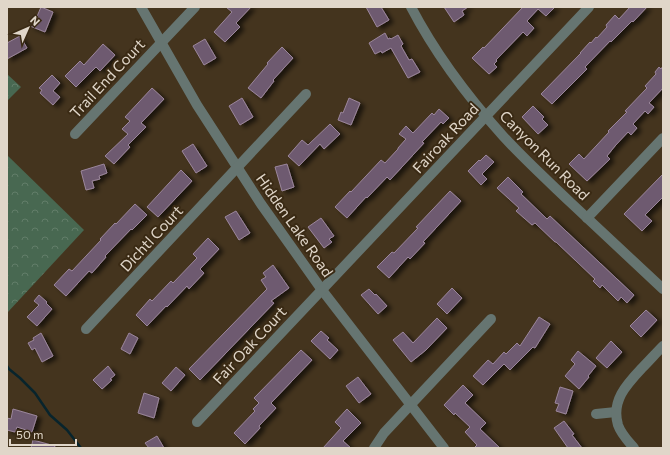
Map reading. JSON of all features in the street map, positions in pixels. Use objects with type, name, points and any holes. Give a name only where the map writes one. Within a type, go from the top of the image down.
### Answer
[{"type":"street","name":"Hidden Lake Road","points":[[141,7],[197,105],[261,204],[322,290],[444,448]]},
{"type":"street","name":"Trail End Court","points":[[75,134],[195,7]]},
{"type":"street","name":"Canyon Run Road","points":[[411,7],[451,72],[486,117],[530,163],[663,289]]},
{"type":"street","name":"Fairoak Road","points":[[322,290],[589,7]]},
{"type":"street","name":"Dichtl Court","points":[[86,329],[306,94]]},
{"type":"street","points":[[587,218],[663,138]]},
{"type":"street","name":"Fair Oak Court","points":[[197,422],[322,290]]},
{"type":"street","points":[[374,448],[384,433],[491,319]]},
{"type":"street","points":[[634,448],[618,425],[616,412],[617,404],[620,395],[630,381],[663,346]]},
{"type":"street","points":[[596,414],[616,412]]},
{"type":"green space","points":[[7,74],[21,87],[7,101]]},
{"type":"green space","points":[[7,155],[84,230],[7,313]]},
{"type":"building","points":[[41,7],[53,12],[45,32],[30,26],[34,18],[36,19]]},
{"type":"building","points":[[226,7],[251,7],[236,23],[240,27],[225,42],[214,32],[232,12]]},
{"type":"building","points":[[366,7],[381,7],[389,20],[377,27]]},
{"type":"building","points":[[444,7],[468,7],[462,11],[464,15],[454,22]]},
{"type":"building","points":[[523,7],[555,7],[546,16],[538,9],[527,21],[534,28],[527,36],[523,32],[496,60],[497,61],[494,64],[497,67],[489,74],[472,58],[483,47],[484,48]]},
{"type":"building","points":[[630,7],[647,7],[633,22],[632,21],[611,42],[610,41],[585,67],[587,69],[552,104],[541,94],[590,42],[591,43],[596,37],[597,38],[615,15],[619,19]]},
{"type":"building","points":[[385,33],[388,39],[398,35],[403,44],[401,46],[409,60],[412,59],[420,72],[408,78],[391,48],[382,53],[381,51],[375,54],[369,43]]},
{"type":"building","points":[[20,36],[27,48],[7,59],[7,43]]},
{"type":"building","points":[[205,39],[216,58],[204,65],[193,46]]},
{"type":"building","points":[[103,44],[115,55],[100,71],[96,67],[76,87],[65,76],[80,61],[84,65]]},
{"type":"building","points":[[282,47],[293,58],[273,80],[274,81],[261,98],[248,88],[268,64],[267,63]]},
{"type":"building","points":[[663,66],[663,88],[649,103],[654,107],[648,114],[645,111],[633,124],[637,128],[631,135],[628,132],[607,156],[610,159],[587,181],[569,164],[579,154],[584,159],[647,88],[645,86],[656,74],[655,72],[659,67],[661,69]]},
{"type":"building","points":[[52,75],[60,83],[53,91],[60,97],[53,105],[40,93],[42,90],[39,88]]},
{"type":"building","points":[[152,88],[164,99],[141,123],[146,127],[128,145],[130,147],[114,164],[105,156],[128,134],[122,129],[130,121],[125,117]]},
{"type":"building","points":[[242,98],[253,117],[240,125],[229,106]]},
{"type":"building","points":[[349,98],[360,103],[351,125],[338,120],[341,112],[343,113]]},
{"type":"building","points":[[533,106],[544,117],[542,119],[548,125],[538,134],[522,117]]},
{"type":"building","points":[[439,109],[449,118],[443,124],[441,122],[390,180],[387,177],[347,218],[335,207],[381,160],[385,163],[398,149],[406,139],[399,134],[406,126],[413,133],[432,113],[434,115]]},
{"type":"building","points":[[330,124],[340,134],[324,149],[320,144],[299,166],[288,156],[302,140],[308,145]]},
{"type":"building","points":[[193,144],[207,166],[196,173],[182,151]]},
{"type":"building","points":[[486,155],[494,162],[482,174],[487,179],[481,185],[468,171]]},
{"type":"building","points":[[104,164],[107,173],[99,176],[100,179],[92,181],[94,188],[86,190],[81,171]]},
{"type":"building","points":[[287,164],[294,187],[282,191],[275,167]]},
{"type":"building","points":[[181,170],[192,181],[158,217],[147,207]]},
{"type":"building","points":[[663,174],[663,197],[645,215],[652,221],[642,231],[624,214]]},
{"type":"building","points":[[508,177],[523,192],[521,194],[547,219],[550,216],[634,295],[627,303],[621,297],[618,301],[602,285],[600,288],[593,281],[595,279],[556,242],[535,223],[532,225],[516,211],[519,208],[497,188]]},
{"type":"building","points":[[450,191],[461,201],[423,242],[425,243],[410,259],[408,257],[389,278],[377,267],[392,252],[394,253]]},
{"type":"building","points":[[135,204],[147,215],[105,256],[106,257],[92,273],[89,271],[66,296],[54,285],[69,269],[72,271],[115,223],[116,224]]},
{"type":"building","points":[[236,211],[250,233],[239,240],[225,217]]},
{"type":"building","points":[[321,218],[334,236],[329,239],[332,242],[324,248],[308,227]]},
{"type":"building","points":[[208,238],[219,249],[200,269],[204,273],[189,289],[187,286],[147,326],[136,315],[150,299],[152,301],[171,281],[173,283],[197,258],[193,254]]},
{"type":"building","points":[[273,265],[289,288],[271,301],[274,303],[200,380],[189,369],[267,289],[261,280],[266,277],[263,273]]},
{"type":"building","points":[[452,288],[462,298],[447,314],[437,304]]},
{"type":"building","points":[[369,289],[387,306],[378,314],[361,295]]},
{"type":"building","points":[[39,295],[52,309],[37,326],[27,317],[39,305],[34,301]]},
{"type":"building","points":[[646,310],[657,320],[641,337],[630,326]]},
{"type":"building","points":[[539,317],[550,324],[535,348],[533,347],[510,370],[504,364],[483,385],[473,376],[488,360],[493,364],[504,352],[506,354],[517,343],[520,346]]},
{"type":"building","points":[[437,318],[447,328],[426,350],[411,362],[393,340],[403,332],[413,343]]},
{"type":"building","points":[[321,331],[329,338],[327,340],[338,350],[330,359],[311,341]]},
{"type":"building","points":[[41,333],[53,356],[42,362],[35,348],[32,350],[28,343],[34,340],[33,338]]},
{"type":"building","points":[[129,333],[138,338],[130,354],[121,349]]},
{"type":"building","points":[[611,341],[622,352],[607,368],[596,358]]},
{"type":"building","points":[[301,350],[312,360],[271,403],[276,408],[245,444],[234,433],[255,411],[253,409],[259,403],[254,398]]},
{"type":"building","points":[[578,351],[596,366],[579,389],[565,376],[575,364],[571,360]]},
{"type":"building","points":[[108,366],[115,375],[110,379],[112,380],[102,389],[93,380]]},
{"type":"building","points":[[176,367],[185,375],[171,391],[162,383]]},
{"type":"building","points":[[358,377],[371,394],[359,403],[346,386]]},
{"type":"building","points":[[463,385],[473,395],[465,403],[486,423],[480,429],[500,448],[474,448],[477,445],[465,432],[470,427],[444,405]]},
{"type":"building","points":[[560,387],[573,391],[566,414],[556,411],[559,404],[555,403]]},
{"type":"building","points":[[144,393],[159,398],[154,418],[138,413]]},
{"type":"building","points":[[13,409],[37,416],[32,432],[17,427],[15,432],[7,430],[7,418],[11,419]]},
{"type":"building","points":[[347,409],[361,423],[343,441],[351,448],[323,448],[341,428],[335,422]]},
{"type":"building","points":[[564,421],[582,448],[568,448],[554,428]]},
{"type":"building","points":[[157,436],[164,448],[149,448],[145,443]]},
{"type":"building","points":[[33,440],[55,446],[54,448],[31,448]]},
{"type":"waterway","points":[[7,366],[35,393],[50,415],[67,430],[81,448]]}]
